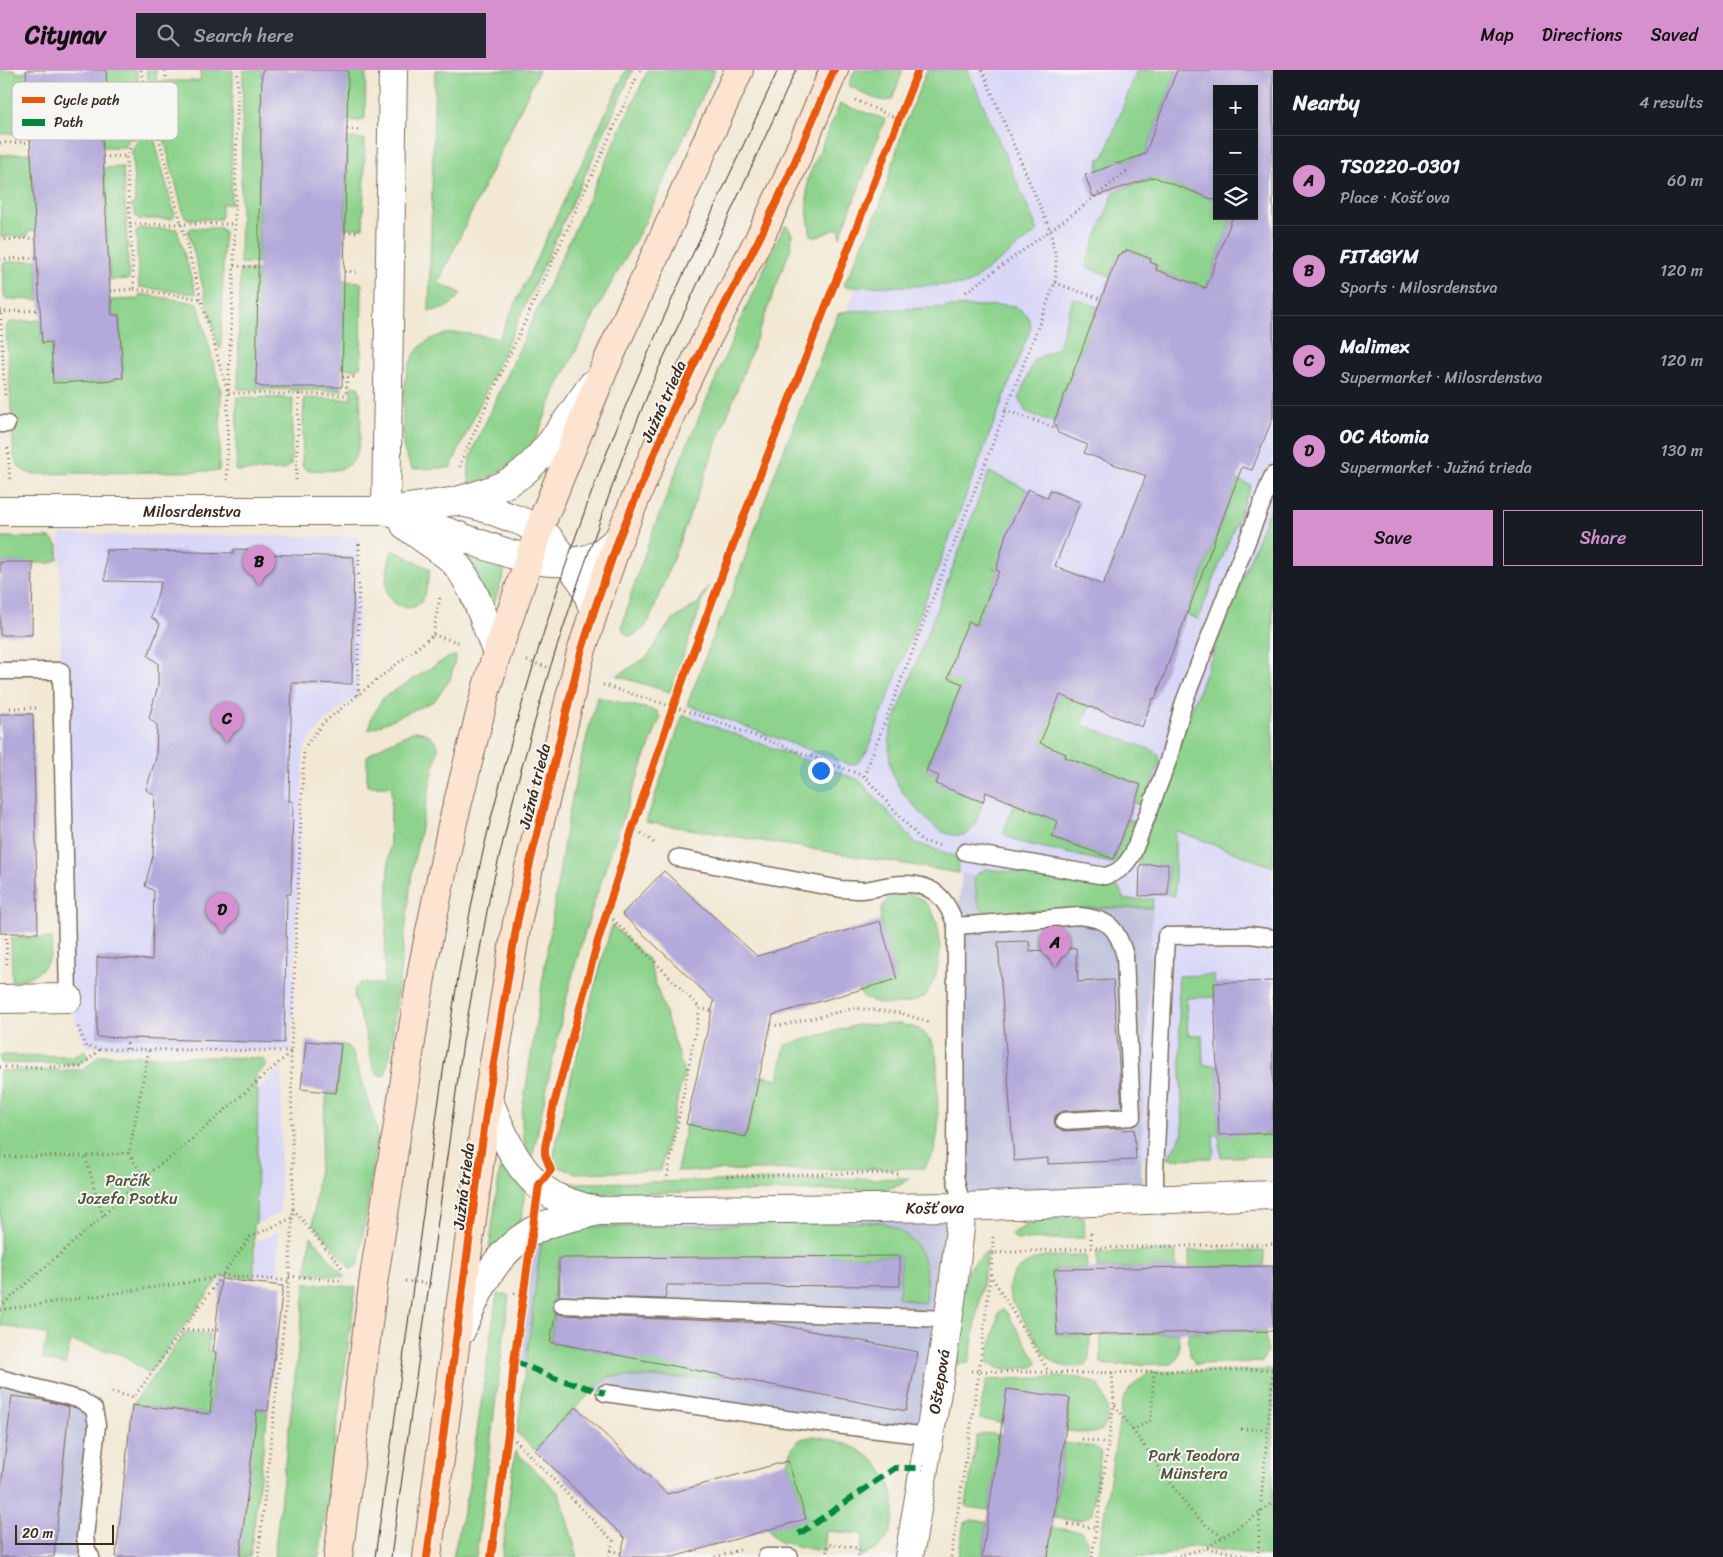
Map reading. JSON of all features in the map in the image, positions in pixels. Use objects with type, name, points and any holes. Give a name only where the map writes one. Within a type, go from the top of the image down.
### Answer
[{"type":"street","points":[[386,510],[393,70]]},
{"type":"street","points":[[338,1557],[374,1277],[423,965],[451,830],[472,743],[497,653],[539,531],[604,368],[739,70]]},
{"type":"street","name":"Južná trieda","points":[[427,1557],[488,1099],[517,923],[580,656],[619,538],[673,409],[699,354],[759,239],[787,180],[834,70]]},
{"type":"street","name":"Milosrdenstva","points":[[0,511],[386,510],[457,501],[498,488],[516,478],[530,467],[604,368]]},
{"type":"street","name":"Milosrdenstva","points":[[457,501],[482,507],[515,519],[548,537],[584,584],[594,611]]},
{"type":"street","points":[[386,510],[449,558],[462,573],[471,588],[497,653]]},
{"type":"street","points":[[386,510],[520,558],[552,562],[568,562],[593,557],[606,550],[619,538]]},
{"type":"street","points":[[0,999],[68,998]]},
{"type":"street","points":[[488,1099],[505,1139],[523,1169],[538,1185],[555,1196],[598,1211]]},
{"type":"street","name":"Košťova","points":[[598,1211],[962,1207],[1273,1195]]},
{"type":"street","name":"Oštepová","points":[[909,1557],[949,1319],[957,1264],[962,1207]]},
{"type":"street","points":[[455,1344],[479,1289],[499,1258],[532,1231],[559,1221],[598,1211]]},
{"type":"lane","points":[[965,852],[1105,876],[1115,873],[1125,866],[1133,853],[1168,761],[1184,702],[1273,475]]},
{"type":"lane","points":[[0,671],[61,671],[68,998]]},
{"type":"lane","points":[[676,858],[841,889],[861,890],[910,884],[925,887],[936,892],[944,900],[951,911],[956,926],[955,1176],[962,1207]]},
{"type":"lane","points":[[956,926],[1078,916],[1095,918],[1109,925],[1120,938],[1125,956],[1132,1116],[1064,1122]]},
{"type":"lane","points":[[1155,1200],[1166,936],[1250,935],[1273,938]]},
{"type":"lane","points":[[562,1306],[949,1319]]},
{"type":"lane","points":[[0,1378],[82,1400],[94,1409],[97,1425],[85,1538],[87,1550],[91,1557]]},
{"type":"lane","points":[[605,1393],[786,1419],[928,1436]]},
{"type":"lane","points":[[766,1557],[790,1557]]},
{"type":"path","points":[[166,70],[166,77]]},
{"type":"path","points":[[227,480],[238,70]]},
{"type":"path","points":[[457,501],[462,459],[640,70]]},
{"type":"path","points":[[864,776],[1055,283],[1056,258],[1050,230],[982,70]]},
{"type":"path","points":[[134,140],[126,156],[134,289]]},
{"type":"path","points":[[159,140],[228,393]]},
{"type":"path","points":[[0,143],[30,142]]},
{"type":"path","points":[[103,157],[126,156]]},
{"type":"path","points":[[966,292],[1128,170]]},
{"type":"path","points":[[130,224],[235,224]]},
{"type":"path","points":[[345,232],[361,232]]},
{"type":"path","points":[[0,240],[36,238]]},
{"type":"path","points":[[0,259],[37,258]]},
{"type":"path","points":[[234,266],[258,266]]},
{"type":"path","points":[[345,271],[360,272]]},
{"type":"path","points":[[1055,283],[1101,299]]},
{"type":"path","points":[[110,291],[134,289],[201,299]]},
{"type":"path","points":[[10,482],[3,424],[0,310],[40,310]]},
{"type":"path","points":[[228,393],[346,395],[345,377],[366,377]]},
{"type":"path","points":[[296,480],[299,394]]},
{"type":"path","points":[[1005,410],[1056,428]]},
{"type":"path","points":[[358,695],[359,537]]},
{"type":"path","points":[[258,1557],[289,1281],[292,1218],[291,1051],[304,748],[323,723],[433,635],[443,579],[449,558]]},
{"type":"path","points":[[673,707],[864,776],[922,841],[965,852]]},
{"type":"path","points":[[10,708],[28,708]]},
{"type":"path","points":[[632,827],[676,858]]},
{"type":"path","points":[[606,912],[700,1008],[712,1011]]},
{"type":"path","points":[[68,998],[86,1047],[100,1049],[291,1051]]},
{"type":"path","points":[[667,1178],[700,1008]]},
{"type":"path","points":[[771,1024],[779,1026],[855,1008],[901,1013],[917,1017],[955,1034]]},
{"type":"path","points":[[127,1039],[127,1049]]},
{"type":"path","points":[[0,1067],[81,1067],[100,1049]]},
{"type":"path","points":[[143,1178],[129,1153],[149,1049]]},
{"type":"path","points":[[0,1308],[143,1178],[175,1154],[291,1051]]},
{"type":"path","points":[[0,1157],[85,1156],[129,1153]]},
{"type":"path","points":[[85,1156],[103,1216]]},
{"type":"path","points":[[292,1208],[348,1274]]},
{"type":"path","points":[[105,1390],[134,1397],[250,1237],[292,1218]]},
{"type":"path","points":[[951,1557],[980,1372],[992,1253],[1091,1248],[1273,1244]]},
{"type":"path","points":[[990,1274],[1049,1372]]},
{"type":"path","points":[[0,1308],[204,1280],[221,1275],[289,1281]]},
{"type":"path","points":[[181,1330],[218,1330]]},
{"type":"path","points":[[940,1370],[980,1372],[1273,1370],[1260,1513],[1258,1557]]},
{"type":"path","points":[[1132,1430],[1151,1420],[1154,1371]]},
{"type":"path","points":[[1092,1557],[1114,1404],[1112,1372]]},
{"type":"path","points":[[1114,1404],[1189,1508],[1207,1526],[1223,1537]]},
{"type":"path","points":[[1241,1429],[1268,1429]]},
{"type":"path","points":[[508,1433],[613,1541],[609,1557]]},
{"type":"path","points":[[1082,1439],[1109,1444]]},
{"type":"path","points":[[1174,1557],[1206,1548],[1260,1513],[1273,1502]]},
{"type":"path","points":[[1068,1524],[1096,1528]]},
{"type":"path","points":[[826,1557],[828,1544],[858,1548],[859,1557]]},
{"type":"path","points":[[1206,1548],[1253,1557]]},
{"type":"path","points":[[610,1550],[621,1553]]},
{"type":"shaded area","points":[[940,70],[1273,70],[1273,1156],[1141,1159],[1152,908],[1124,901],[652,823],[724,629],[776,470],[838,314],[847,311]]},
{"type":"shaded area","points":[[60,534],[359,537],[358,695],[323,723],[304,748],[291,1051],[86,1047],[68,998]]},
{"type":"shaded area","points":[[962,874],[1124,901],[1153,899],[1141,1159],[1143,1200],[962,1207],[956,926]]},
{"type":"shaded area","points":[[282,1067],[280,1213],[256,1224],[258,1090]]},
{"type":"shaded area","points":[[962,1207],[928,1436],[605,1393],[554,1378],[514,1361],[532,1231],[559,1221]]},
{"type":"shaded area","points":[[279,1231],[278,1275],[255,1276],[256,1242]]},
{"type":"shaded area","points":[[0,1378],[94,1409],[91,1557],[0,1557]]},
{"type":"green space","points":[[0,70],[16,70],[16,73],[36,72],[35,82],[12,82],[12,133],[0,134]]},
{"type":"green space","points":[[98,70],[136,70],[139,82],[101,82]]},
{"type":"green space","points":[[146,70],[156,70],[156,81],[200,81],[201,70],[233,70],[231,204],[222,204],[221,219],[188,219],[184,216],[164,140],[178,140],[178,82],[149,82]]},
{"type":"green space","points":[[243,70],[262,70],[261,84],[267,84],[261,119],[258,264],[240,263]]},
{"type":"green space","points":[[348,70],[366,70],[365,118],[361,121],[342,120]]},
{"type":"green space","points":[[435,70],[539,70],[438,283],[461,293],[448,307],[429,311]]},
{"type":"green space","points":[[626,70],[633,70],[451,467],[412,469],[403,445],[403,409],[407,373],[412,358],[422,345],[437,337],[457,333],[499,338]]},
{"type":"green space","points":[[648,70],[715,70],[645,222],[556,390],[536,438],[522,456],[513,463],[489,477],[470,483],[469,468],[476,443]]},
{"type":"green space","points":[[855,70],[903,70],[892,100],[887,101],[869,96],[848,85]]},
{"type":"green space","points":[[927,70],[968,70],[1038,231],[970,283],[964,285],[846,287],[844,285],[880,206],[904,126]]},
{"type":"green space","points":[[1137,70],[1177,70],[1145,154],[1125,161],[1118,159],[1097,177],[1099,159],[1104,157]]},
{"type":"green space","points":[[840,104],[885,119],[840,237],[839,228],[816,237],[811,235],[809,221],[808,178]]},
{"type":"green space","points":[[347,138],[364,139],[365,142],[363,228],[345,228]]},
{"type":"green space","points":[[102,140],[129,140],[125,147],[103,147]]},
{"type":"green space","points":[[137,140],[155,140],[175,216],[172,219],[139,219],[135,216],[135,210],[131,207],[135,203],[132,150]]},
{"type":"green space","points":[[31,153],[36,230],[28,231],[28,236],[1,237],[0,155]]},
{"type":"green space","points":[[123,167],[129,279],[110,280],[104,168]]},
{"type":"green space","points":[[1154,177],[1213,199],[1213,220],[1232,220],[1206,288],[1156,270],[1157,265],[1150,261],[1151,259],[1128,250],[1118,255],[1110,276],[1085,266],[1114,192]]},
{"type":"green space","points":[[784,226],[787,226],[792,234],[791,247],[654,609],[648,623],[642,630],[628,636],[623,632],[622,627],[651,536],[682,457],[748,303]]},
{"type":"green space","points":[[140,228],[177,229],[196,294],[139,287],[136,232]]},
{"type":"green space","points":[[191,228],[221,228],[224,231],[221,349],[219,348],[188,231]]},
{"type":"green space","points":[[37,260],[39,300],[6,299],[4,297],[3,264],[5,262]]},
{"type":"green space","points":[[240,270],[258,270],[258,280],[264,280],[256,385],[262,387],[342,387],[342,391],[238,389]]},
{"type":"green space","points":[[339,281],[360,282],[362,284],[361,365],[357,369],[337,368],[343,314]]},
{"type":"green space","points":[[140,294],[198,303],[221,392],[219,471],[31,474],[24,471],[19,467],[14,456],[6,327],[9,323],[13,322],[40,320],[42,343],[51,342],[54,383],[115,380],[115,378],[123,377],[119,316],[112,315],[111,300],[139,299]]},
{"type":"green space","points":[[1073,298],[1098,307],[1054,422],[1026,412],[1019,399],[1034,360],[1058,348]]},
{"type":"green space","points":[[1008,305],[1016,307],[1023,312],[1028,318],[1031,327],[868,749],[859,762],[850,765],[687,705],[720,619],[723,619],[776,470],[838,314],[847,311]]},
{"type":"green space","points":[[351,386],[358,387],[360,392],[360,442],[354,459],[345,468],[306,470],[302,465],[304,398],[351,399]]},
{"type":"green space","points":[[237,397],[293,398],[291,465],[283,470],[236,471]]},
{"type":"green space","points":[[989,472],[1032,492],[1016,514],[999,570],[992,567],[999,571],[976,625],[969,621],[957,649],[953,678],[945,675],[963,684],[926,771],[939,776],[937,784],[983,802],[971,831],[959,836],[939,830],[932,825],[899,787],[890,764],[890,737],[891,730]]},
{"type":"green space","points":[[1237,480],[1251,485],[1198,619],[1187,615]]},
{"type":"green space","points":[[1273,500],[1273,867],[1175,830],[1175,896],[1168,895],[1168,865],[1140,865],[1136,863],[1155,815],[1194,702]]},
{"type":"green space","points":[[0,537],[50,538],[58,545],[58,559],[50,563],[0,562]]},
{"type":"green space","points":[[393,550],[430,569],[423,599],[414,607],[409,608],[398,605],[393,602],[387,592],[387,573]]},
{"type":"green space","points":[[468,551],[505,563],[504,574],[491,612],[466,559]]},
{"type":"green space","points":[[708,586],[670,692],[617,676],[648,656],[666,628],[673,620],[698,603]]},
{"type":"green space","points":[[456,656],[450,680],[434,701],[369,730],[371,719],[383,698],[447,658]]},
{"type":"green space","points":[[1072,665],[1100,677],[1082,725],[1152,750],[1158,754],[1160,761],[1142,806],[1135,803],[1141,785],[1078,762],[1052,837],[1114,859],[1129,819],[1137,822],[1121,857],[1111,863],[1019,842],[1003,833],[1015,804],[1042,815],[1066,755],[1040,743]]},
{"type":"green space","points":[[597,697],[657,711],[660,718],[615,839],[576,962],[558,1035],[532,1158],[523,1137],[522,1113],[567,823]]},
{"type":"green space","points":[[683,715],[859,780],[916,843],[955,856],[958,860],[959,873],[646,822]]},
{"type":"green space","points":[[415,731],[430,736],[438,748],[413,865],[390,1055],[385,1075],[381,1075],[374,1070],[354,997],[355,988],[360,983],[384,984],[392,786],[367,786],[367,756],[382,746]]},
{"type":"green space","points":[[985,869],[1112,883],[1119,888],[1124,900],[1153,899],[1152,908],[1086,908],[993,914],[981,909],[977,900],[974,876]]},
{"type":"green space","points":[[901,893],[920,898],[935,917],[940,941],[938,966],[935,977],[925,996],[905,1003],[884,1004],[866,998],[858,990],[897,979],[882,932],[880,914],[886,902]]},
{"type":"green space","points":[[612,925],[648,959],[684,1073],[660,1171],[575,1173],[552,1164],[579,1044]]},
{"type":"green space","points":[[11,938],[52,938],[50,956],[42,969],[29,977],[12,982]]},
{"type":"green space","points":[[1214,975],[1215,997],[1186,998],[1188,1035],[1202,1035],[1203,1065],[1217,1065],[1219,1134],[1273,1133],[1273,1156],[1221,1157],[1219,1135],[1213,1135],[1214,1151],[1211,1158],[1167,1159],[1183,1133],[1178,976]]},
{"type":"green space","points":[[900,1024],[919,1029],[930,1039],[937,1059],[938,1131],[934,1152],[924,1168],[677,1171],[686,1124],[746,1137],[760,1075],[778,1079],[785,1045],[857,1025]]},
{"type":"green space","points":[[341,1044],[347,1046],[353,1054],[376,1127],[377,1136],[359,1264],[351,1269],[313,1223],[327,1092],[337,1093]]},
{"type":"green space","points":[[84,1050],[89,1056],[79,1064],[0,1063],[0,1055],[76,1056]]},
{"type":"green space","name":"Parčík Jozefa Psotku","points":[[100,1055],[256,1058],[264,1059],[267,1065],[256,1075],[256,1091],[258,1090],[254,1278],[221,1276],[149,1374],[123,1355],[71,1341],[65,1365],[42,1359],[48,1335],[2,1325],[0,1331],[0,1071],[83,1070]]},
{"type":"green space","points":[[502,1154],[526,1183],[520,1228],[489,1251]]},
{"type":"green space","points":[[910,1178],[900,1185],[886,1189],[582,1194],[562,1186],[572,1183]]},
{"type":"green space","points":[[1084,1217],[1085,1238],[1017,1240],[1011,1234],[1039,1219]]},
{"type":"green space","points":[[881,1222],[906,1235],[920,1252],[926,1274],[925,1303],[898,1298],[900,1256],[559,1259],[551,1313],[555,1314],[550,1342],[729,1376],[686,1378],[609,1376],[535,1450],[517,1433],[542,1237],[564,1228]]},
{"type":"green space","points":[[311,1236],[345,1277],[306,1273]]},
{"type":"green space","points":[[988,1250],[969,1363],[944,1365],[968,1269]]},
{"type":"green space","points":[[1176,1251],[1176,1268],[1097,1268],[1097,1252]]},
{"type":"green space","points":[[1189,1251],[1264,1251],[1264,1266],[1189,1268]]},
{"type":"green space","points":[[1045,1256],[1086,1256],[1087,1268],[1054,1269],[1057,1335],[1090,1335],[1089,1360],[1086,1366],[1061,1366],[1052,1362],[1012,1302],[1009,1285],[1016,1272],[1029,1262]]},
{"type":"green space","points":[[306,1283],[356,1287],[319,1557],[274,1557]]},
{"type":"green space","points":[[497,1294],[509,1295],[476,1557],[453,1557],[469,1486]]},
{"type":"green space","points":[[1002,1309],[1005,1310],[1037,1361],[1033,1367],[1003,1369],[987,1362],[999,1312]]},
{"type":"green space","points":[[1265,1331],[1267,1352],[1262,1362],[1195,1364],[1190,1355],[1188,1333]]},
{"type":"green space","points":[[186,1332],[209,1334],[208,1351],[216,1352],[210,1414],[132,1405]]},
{"type":"green space","points":[[1178,1333],[1179,1354],[1172,1364],[1106,1365],[1101,1363],[1101,1335]]},
{"type":"green space","name":"Park Teodora Münstera","points":[[1273,1370],[1273,1556],[1187,1546],[1169,1554],[1156,1557],[1099,1557],[1122,1404],[1132,1386],[1149,1372]]},
{"type":"green space","points":[[1082,1378],[1099,1385],[1108,1412],[1108,1419],[1101,1430],[1094,1433],[1066,1431],[1070,1398],[1002,1423],[979,1419],[986,1380]]},
{"type":"green space","points":[[253,1409],[268,1411],[250,1557],[240,1557]]},
{"type":"green space","points":[[986,1433],[1000,1435],[989,1510],[967,1507],[966,1504],[977,1436]]},
{"type":"green space","points":[[814,1436],[838,1441],[861,1451],[874,1461],[890,1485],[894,1514],[891,1529],[885,1541],[875,1550],[860,1555],[863,1534],[826,1531],[824,1552],[780,1542],[774,1538],[768,1529],[806,1519],[788,1461],[793,1446],[801,1439]]},
{"type":"green space","points":[[1064,1443],[1095,1447],[1101,1452],[1092,1514],[1084,1519],[1054,1518]]},
{"type":"green space","points":[[515,1451],[559,1493],[578,1557],[502,1557]]},
{"type":"green space","points":[[972,1520],[987,1522],[982,1557],[958,1557],[964,1523]]},
{"type":"green space","points":[[1052,1528],[1083,1533],[1087,1539],[1085,1557],[1048,1557]]},
{"type":"building","points":[[26,70],[106,70],[107,82],[27,82]]},
{"type":"building","points":[[262,70],[348,70],[342,387],[262,387],[256,385]]},
{"type":"building","points":[[1177,70],[1273,70],[1273,417],[1252,470],[1242,467],[1155,699],[1153,698],[1142,727],[1060,695],[1040,743],[1066,754],[1065,757],[1141,785],[1114,859],[1052,837],[1057,821],[986,792],[983,802],[936,784],[939,776],[926,771],[963,684],[948,678],[958,645],[969,621],[976,625],[999,571],[996,570],[1006,534],[1028,489],[1048,498],[1050,490],[1080,502],[1055,566],[1103,585],[1146,476],[1084,453],[1088,445],[1058,433],[1054,422],[1118,255],[1128,250],[1151,259],[1150,262],[1157,265],[1156,270],[1206,288],[1232,220],[1258,220],[1258,85],[1213,85],[1213,199],[1154,177],[1093,197],[1085,175],[1145,154]]},
{"type":"building","points":[[30,140],[102,140],[112,315],[119,315],[123,378],[53,383],[51,342],[42,343]]},
{"type":"building","points":[[234,549],[263,550],[263,554],[354,557],[352,684],[292,683],[289,801],[293,801],[292,856],[291,894],[287,894],[284,1043],[97,1037],[97,957],[152,960],[154,891],[145,886],[153,855],[155,795],[146,790],[156,757],[157,725],[149,718],[158,686],[158,663],[148,656],[160,624],[151,617],[161,582],[105,581],[106,550],[234,553]]},
{"type":"building","points":[[0,562],[33,562],[32,635],[0,635]]},
{"type":"building","points":[[0,714],[33,714],[38,933],[0,933]]},
{"type":"building","points":[[1168,864],[1168,895],[1139,896],[1140,865]]},
{"type":"building","points":[[664,871],[757,956],[880,921],[897,979],[773,1015],[746,1137],[686,1124],[714,1001],[622,914]]},
{"type":"building","points":[[1029,941],[1030,951],[1076,948],[1078,982],[1113,980],[1122,1108],[1063,1111],[1055,1116],[1054,1122],[1056,1127],[1064,1131],[1134,1129],[1136,1160],[1048,1164],[1048,1158],[1014,1161],[998,942]]},
{"type":"building","points":[[1273,981],[1273,1133],[1219,1135],[1214,983]]},
{"type":"building","points":[[306,1041],[341,1044],[336,1093],[301,1089]]},
{"type":"building","points":[[900,1256],[900,1286],[667,1285],[665,1299],[559,1296],[559,1258]]},
{"type":"building","points":[[1273,1266],[1273,1331],[1057,1335],[1054,1269]]},
{"type":"building","points":[[221,1279],[283,1286],[268,1411],[257,1410],[240,1557],[116,1557],[132,1405],[210,1414],[216,1352],[213,1352]]},
{"type":"building","points":[[556,1312],[562,1315],[770,1323],[918,1352],[906,1411],[550,1342]]},
{"type":"building","points":[[1007,1389],[1070,1398],[1048,1557],[982,1557]]},
{"type":"building","points":[[12,1396],[42,1400],[69,1407],[54,1557],[0,1557],[0,1496]]},
{"type":"building","points":[[576,1407],[667,1494],[788,1461],[806,1519],[673,1557],[620,1557],[625,1538],[535,1450]]},
{"type":"tram line","points":[[375,1557],[436,1118],[457,982],[484,847],[525,692],[560,582],[620,420],[675,292],[778,70]]},
{"type":"tram line","points":[[391,1557],[463,1042],[490,895],[517,784],[550,668],[623,456],[656,374],[796,70]]},
{"type":"marked path","points":[[514,1361],[554,1378],[605,1393]]},
{"type":"marked path","points":[[799,1534],[895,1468],[923,1468]]},
{"type":"cycle path","points":[[427,1557],[488,1099],[517,923],[580,656],[619,538],[673,409],[699,354],[759,239],[787,180],[834,70]]},
{"type":"cycle path","points":[[491,1557],[508,1433],[514,1361],[539,1185],[551,1170],[545,1155],[545,1147],[554,1104],[597,944],[673,707],[742,521],[918,70]]},
{"type":"place","name":"FIT&GYM","points":[[259,586]]},
{"type":"place","name":"Malimex","points":[[227,743]]},
{"type":"place","name":"OC Atomia","points":[[222,934]]},
{"type":"place","name":"TS0220-0301","points":[[1055,967]]}]
